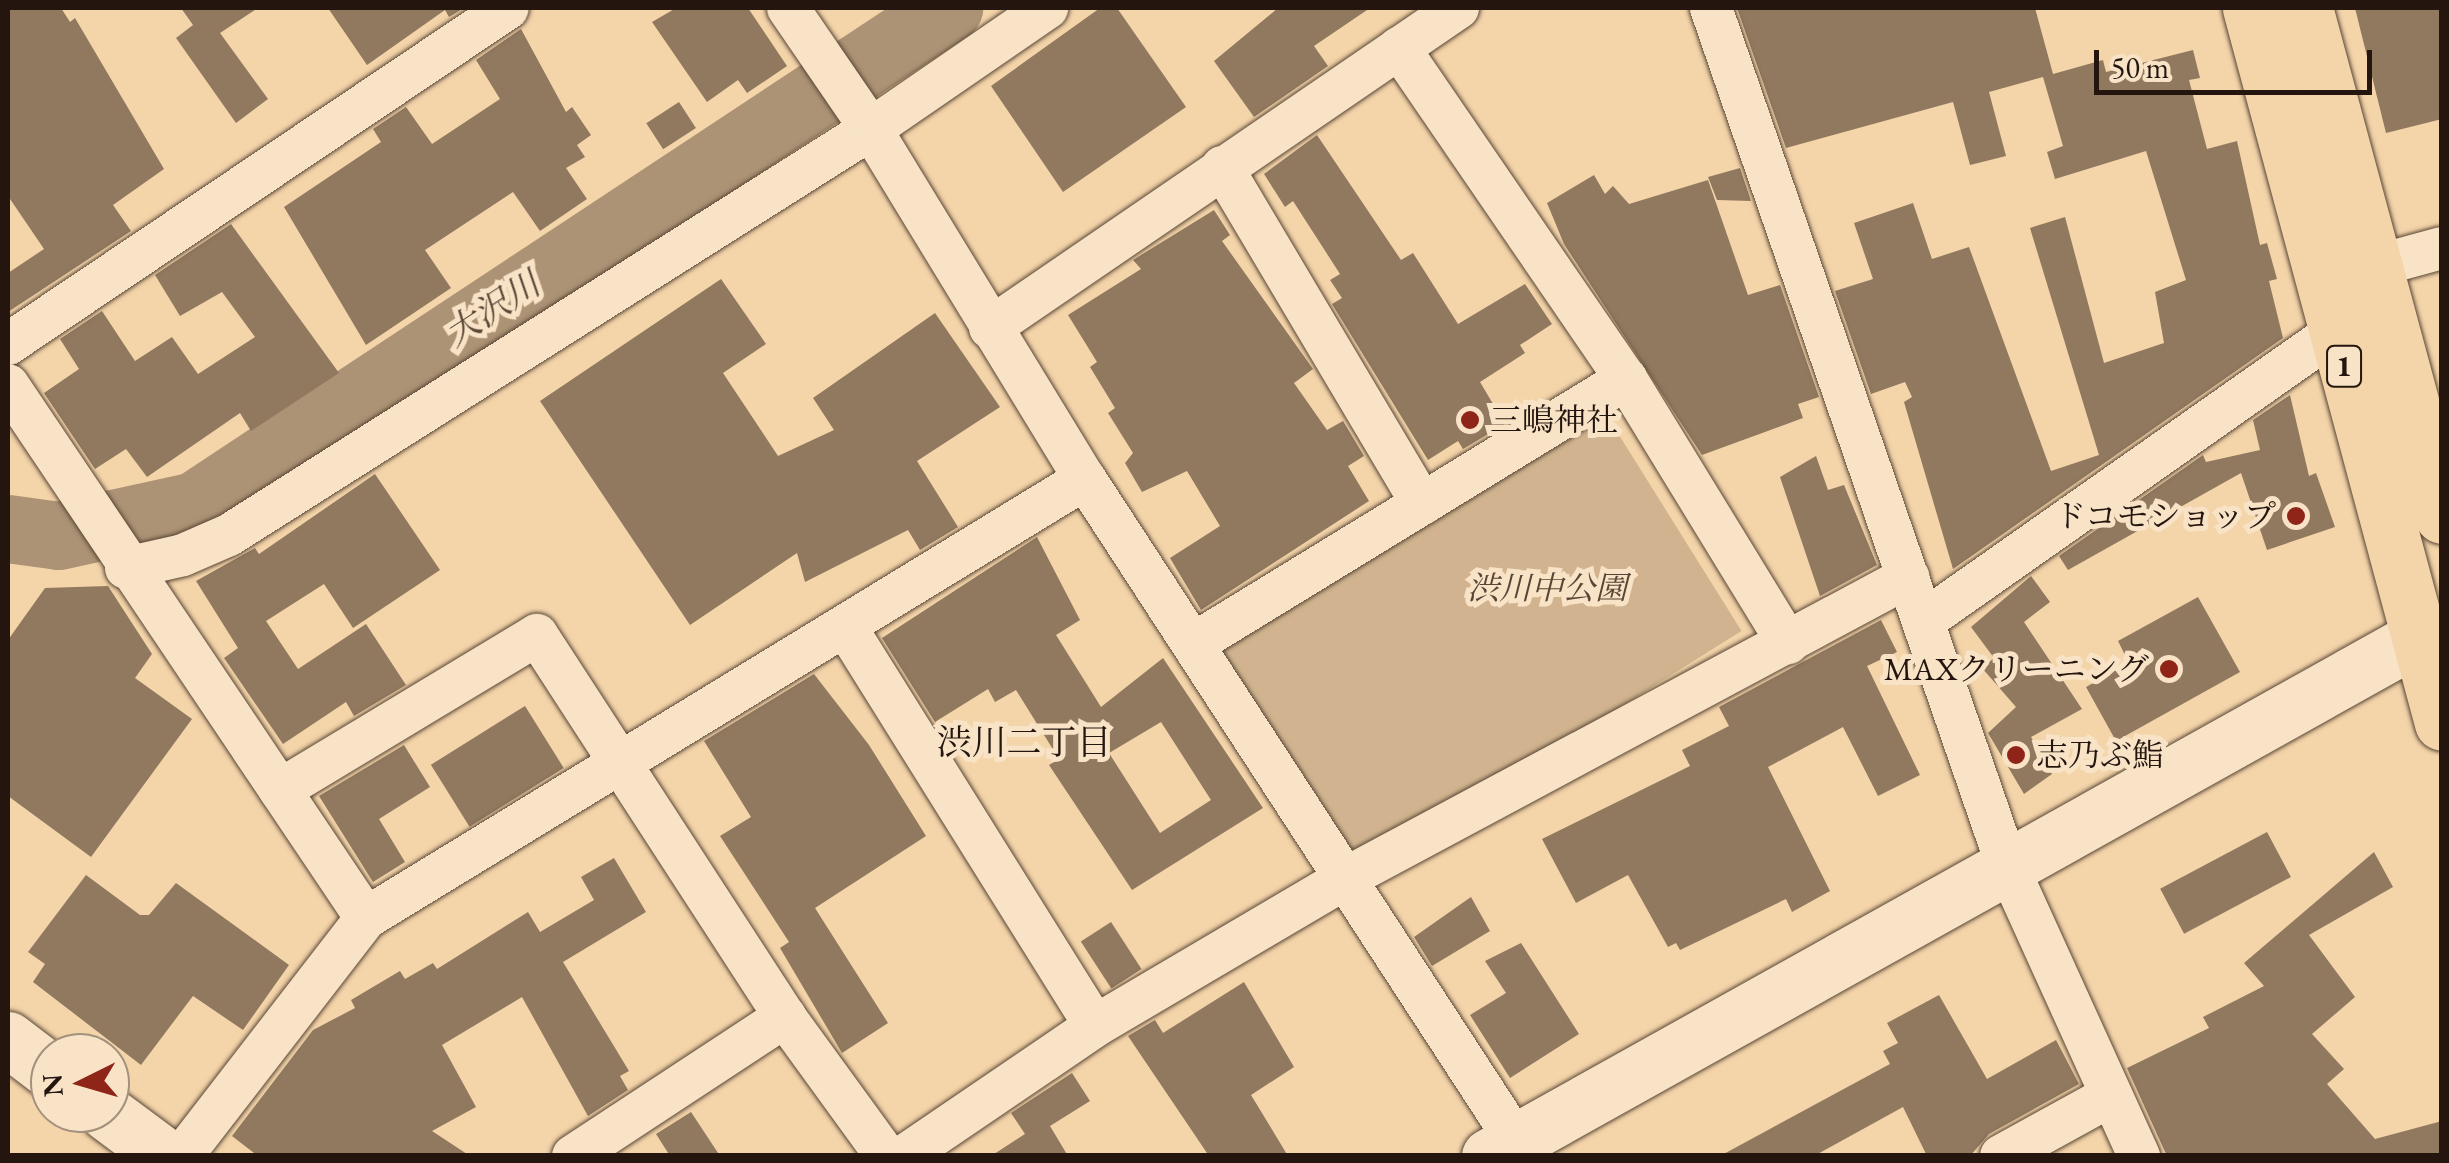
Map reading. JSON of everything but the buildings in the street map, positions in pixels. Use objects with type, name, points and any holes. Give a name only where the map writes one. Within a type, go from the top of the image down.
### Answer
[{"type":"highway","name":"1","points":[[2250,8],[2335,332],[2430,631],[2442,723]]},
{"type":"highway","name":"1","points":[[2304,8],[2442,516]]},
{"type":"street","points":[[8,344],[508,8]]},
{"type":"street","points":[[126,568],[183,555],[229,535],[872,129],[1047,8]]},
{"type":"street","points":[[990,328],[1458,8]]},
{"type":"street","points":[[1710,8],[2007,865],[2138,1156]]},
{"type":"street","points":[[799,22],[872,129],[1085,479],[1346,878],[1509,1150],[2007,865],[2430,631]]},
{"type":"street","points":[[1399,48],[1626,380],[1788,644]]},
{"type":"street","points":[[1222,167],[1422,504]]},
{"type":"street","points":[[2376,266],[2442,248]]},
{"type":"street","points":[[1924,620],[2335,332]]},
{"type":"street","points":[[1193,644],[1626,380]]},
{"type":"street","points":[[8,385],[126,568],[366,918]]},
{"type":"street","points":[[182,1156],[366,918],[624,766],[1085,479]]},
{"type":"street","points":[[904,1156],[1094,1026],[1346,878],[1908,577]]},
{"type":"street","points":[[847,629],[1094,1026]]},
{"type":"street","points":[[280,790],[536,635],[785,1016],[886,1156]]},
{"type":"street","points":[[573,1156],[785,1016]]},
{"type":"street","points":[[8,1039],[30,1056]]},
{"type":"street","points":[[2001,1156],[2110,1096]]},
{"type":"street","points":[[130,1130],[165,1156]]},
{"type":"green space","name":"渋川中公園","points":[[1599,403],[1742,631],[1353,874],[1211,646]]},
{"type":"waterway","name":"大沢川","points":[[8,529],[59,536],[195,506],[949,8]]},
{"type":"place","name":"三嶋神社","points":[[1470,420]]},
{"type":"place","name":"ドコモショップ","points":[[2296,516]]},
{"type":"place","name":"MAXクリーニング","points":[[2169,669]]},
{"type":"place","name":"志乃ぶ鮨","points":[[2016,755]]},
{"type":"district","name":"渋川二丁目","points":[[1024,742]]}]
